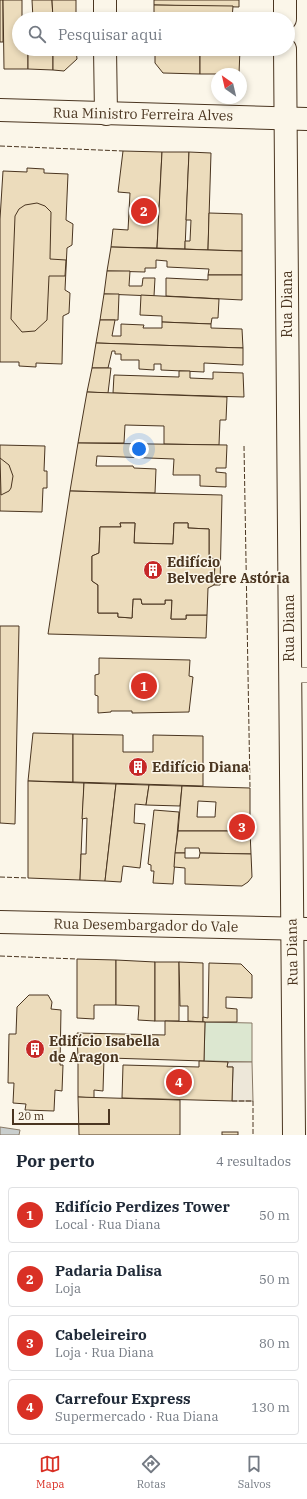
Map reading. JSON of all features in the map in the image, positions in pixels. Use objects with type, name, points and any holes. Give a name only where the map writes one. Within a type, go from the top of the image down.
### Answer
[{"type":"street","points":[[105,0],[105,12]]},
{"type":"street","points":[[285,0],[285,12]]},
{"type":"street","points":[[105,56],[106,114]]},
{"type":"street","name":"Rua Diana","points":[[286,56],[297,119],[299,928],[294,1135]]},
{"type":"street","name":"Rua Ministro Ferreira Alves","points":[[0,110],[297,119]]},
{"type":"street","name":"Rua Desembargador do Vale","points":[[0,922],[299,928]]},
{"type":"green space","points":[[205,1022],[252,1023],[252,1062],[204,1061]]},
{"type":"shaded area","points":[[228,1062],[252,1062],[253,1101],[232,1101],[233,1067],[227,1067]]},
{"type":"shaded area","points":[[0,1127],[20,1130],[19,1135],[0,1135]]},
{"type":"building","points":[[0,0],[3,0],[3,42],[0,42]]},
{"type":"building","points":[[3,0],[22,0],[22,12],[12,12],[12,56],[28,56],[28,69],[4,69]]},
{"type":"building","points":[[32,0],[52,0],[53,12],[33,12]]},
{"type":"building","points":[[52,0],[76,0],[76,12],[53,12]]},
{"type":"building","points":[[154,0],[239,0],[239,7],[154,5]]},
{"type":"building","points":[[154,5],[233,6],[233,12],[154,12]]},
{"type":"building","points":[[28,56],[53,56],[53,70],[28,69]]},
{"type":"building","points":[[53,56],[77,56],[77,59],[64,71],[53,70]]},
{"type":"building","points":[[155,56],[200,56],[200,74],[163,73],[155,63]]},
{"type":"building","points":[[200,56],[240,56],[239,68],[211,68],[211,74],[200,74]]},
{"type":"building","points":[[123,151],[162,152],[157,248],[111,247],[113,229],[128,230],[130,193],[118,192]]},
{"type":"building","points":[[162,152],[189,152],[185,249],[157,248]]},
{"type":"building","points":[[189,152],[211,153],[208,250],[185,249],[185,241],[190,241],[191,220],[186,220]]},
{"type":"building","points":[[27,168],[44,169],[44,173],[68,174],[66,220],[73,224],[72,245],[67,248],[65,290],[70,293],[69,313],[63,316],[62,364],[36,363],[36,367],[19,366],[19,362],[0,362],[0,219],[3,171],[27,172]]},
{"type":"building","points":[[37,203],[45,206],[51,212],[50,259],[66,260],[65,276],[49,276],[47,320],[35,331],[22,332],[11,319],[15,216],[19,209],[25,205]]},
{"type":"building","points":[[209,213],[242,214],[242,251],[208,250]]},
{"type":"building","points":[[111,247],[242,251],[242,275],[208,275],[209,269],[167,267],[167,261],[156,260],[156,268],[145,268],[145,272],[107,271]]},
{"type":"building","points":[[107,271],[130,271],[129,286],[142,286],[143,278],[155,278],[154,296],[104,294]]},
{"type":"building","points":[[208,275],[242,275],[242,300],[166,296],[166,278],[208,280]]},
{"type":"building","points":[[104,294],[119,294],[118,320],[100,320]]},
{"type":"building","points":[[141,295],[219,299],[218,318],[212,318],[211,324],[162,322],[162,316],[140,315]]},
{"type":"building","points":[[100,320],[115,320],[112,336],[121,336],[121,324],[144,325],[143,328],[162,328],[162,322],[211,324],[211,328],[242,329],[243,348],[96,343]]},
{"type":"building","points":[[96,343],[243,348],[243,365],[204,363],[204,372],[161,370],[161,364],[154,364],[154,370],[139,369],[139,360],[121,360],[121,354],[115,354],[115,351],[112,351],[108,368],[92,368]]},
{"type":"building","points":[[92,368],[111,368],[108,393],[87,392]]},
{"type":"building","points":[[179,371],[190,371],[190,378],[213,379],[213,372],[243,373],[244,397],[113,393],[114,375],[179,377]]},
{"type":"building","points":[[87,392],[227,397],[226,420],[220,420],[219,445],[164,444],[164,426],[125,425],[124,443],[78,443]]},
{"type":"building","points":[[78,443],[227,445],[226,468],[216,468],[216,472],[226,473],[226,487],[200,486],[200,475],[173,475],[174,459],[97,456],[96,466],[133,466],[134,468],[156,469],[155,493],[70,491]]},
{"type":"building","points":[[0,445],[45,446],[44,471],[47,471],[47,488],[43,488],[42,512],[0,511]]},
{"type":"building","points":[[0,458],[9,465],[13,476],[11,488],[9,491],[1,495]]},
{"type":"building","points":[[70,491],[222,495],[220,585],[214,585],[215,560],[209,556],[209,529],[188,528],[188,523],[174,523],[173,544],[134,543],[135,523],[120,523],[121,527],[100,527],[99,553],[92,556],[92,581],[98,585],[98,613],[118,613],[118,617],[132,618],[133,599],[141,599],[142,604],[165,604],[165,600],[172,600],[171,619],[186,619],[186,615],[207,615],[206,638],[48,634]]},
{"type":"building","name":"Edifício Belvedere Astória","points":[[120,523],[135,523],[134,543],[173,544],[174,523],[188,523],[188,528],[209,529],[209,556],[215,560],[214,585],[208,588],[207,615],[186,615],[186,619],[171,619],[172,600],[165,600],[165,604],[142,604],[141,599],[133,599],[132,618],[118,617],[118,613],[98,613],[98,585],[92,581],[92,556],[99,553],[100,527],[121,527]]},
{"type":"building","points":[[0,626],[19,626],[15,824],[0,823]]},
{"type":"building","points":[[99,658],[190,660],[189,676],[193,677],[189,712],[132,713],[132,711],[111,711],[98,713],[98,696],[95,695],[95,675],[99,674]]},
{"type":"building","points":[[33,733],[73,734],[73,782],[28,781]]},
{"type":"building","name":"Edifício Diana","points":[[73,734],[123,735],[123,752],[153,752],[153,735],[203,736],[203,786],[73,782]]},
{"type":"building","points":[[28,781],[84,783],[80,880],[28,878]]},
{"type":"building","points":[[84,783],[116,784],[105,881],[80,880],[81,854],[86,854],[87,818],[82,819]]},
{"type":"building","points":[[116,784],[149,785],[146,805],[135,804],[134,823],[145,824],[140,868],[123,866],[121,882],[105,881]]},
{"type":"building","points":[[149,785],[182,786],[180,806],[146,805]]},
{"type":"building","points":[[182,786],[250,788],[250,831],[178,831]],"holes":[[[198,801],[216,802],[215,817],[197,817]]]},
{"type":"building","points":[[154,810],[179,812],[173,884],[153,883],[154,871],[151,871],[151,865],[148,864]]},
{"type":"building","points":[[178,831],[250,831],[251,854],[200,853],[199,848],[185,848],[185,853],[175,853]]},
{"type":"building","points":[[175,853],[185,853],[185,858],[199,858],[200,853],[251,854],[252,877],[242,886],[185,884],[185,868],[174,867]]},
{"type":"building","points":[[77,959],[116,960],[116,1005],[94,1005],[94,1019],[77,1018]]},
{"type":"building","points":[[116,960],[155,962],[155,1021],[138,1020],[139,1006],[116,1005]]},
{"type":"building","points":[[155,962],[179,962],[179,1021],[155,1021]]},
{"type":"building","points":[[179,962],[203,963],[203,1022],[188,1021],[188,1006],[180,1006]]},
{"type":"building","points":[[209,963],[241,964],[252,975],[252,998],[226,997],[226,1008],[237,1009],[237,1022],[203,1022],[203,1017],[208,1018]]},
{"type":"building","name":"Edifício Isabella de Aragon","points":[[29,995],[48,995],[52,1002],[51,1009],[61,1010],[60,1065],[63,1065],[62,1091],[55,1090],[54,1111],[25,1110],[26,1104],[13,1103],[14,1083],[8,1083],[9,1034],[16,1034],[17,1007]]},
{"type":"building","points":[[165,1021],[205,1022],[204,1061],[78,1057],[77,1033],[165,1035]]},
{"type":"building","points":[[78,1057],[104,1058],[103,1091],[94,1090],[94,1098],[78,1097]]},
{"type":"building","points":[[199,1061],[228,1062],[227,1067],[233,1067],[232,1101],[122,1098],[123,1065],[199,1067]]},
{"type":"building","points":[[78,1097],[180,1100],[180,1135],[79,1135]]},
{"type":"building","points":[[222,1132],[238,1132],[238,1135],[222,1135]]},
{"type":"fence","points":[[0,146],[123,151]]},
{"type":"fence","points":[[244,446],[250,788]]},
{"type":"fence","points":[[0,877],[28,878]]},
{"type":"fence","points":[[0,956],[77,959]]},
{"type":"fence","points":[[232,1101],[253,1101],[253,1135]]},
{"type":"place","name":"Padaria Dalisa","points":[[144,211]]},
{"type":"place","name":"Edifício Belvedere Astória","points":[[153,570]]},
{"type":"place","name":"Edifício Perdizes Tower","points":[[144,686]]},
{"type":"place","name":"Edifício Diana","points":[[138,767]]},
{"type":"place","name":"Cabeleireiro","points":[[242,827]]},
{"type":"place","name":"Edifício Isabella de Aragon","points":[[35,1049]]},
{"type":"place","name":"Carrefour Express","points":[[179,1082]]}]
